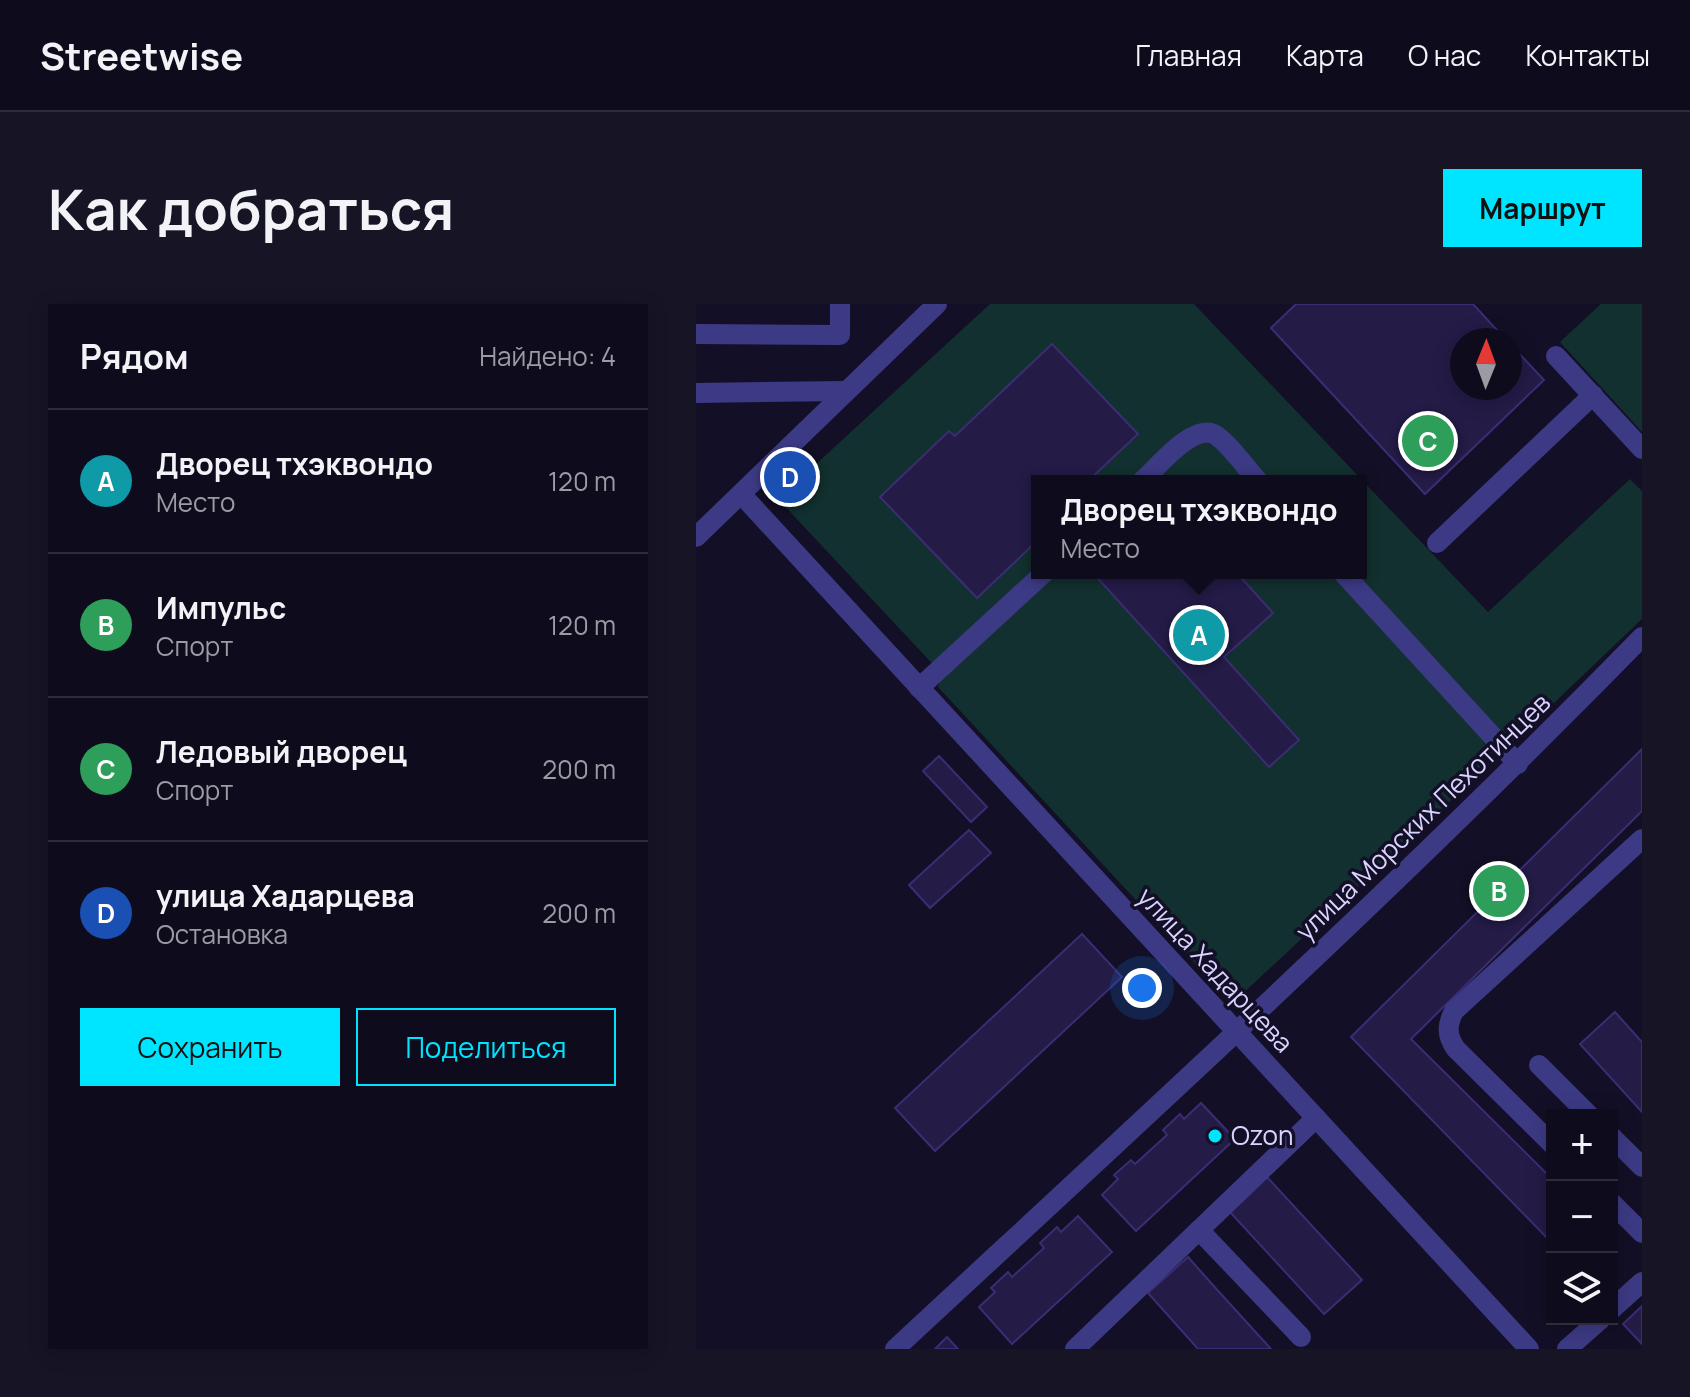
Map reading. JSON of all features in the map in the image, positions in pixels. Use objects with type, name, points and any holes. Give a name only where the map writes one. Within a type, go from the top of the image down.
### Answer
[{"type":"street","points":[[696,334],[840,335],[840,304]]},
{"type":"street","points":[[696,537],[937,304]]},
{"type":"street","points":[[1556,356],[1642,449]]},
{"type":"street","points":[[696,393],[844,391]]},
{"type":"street","points":[[1437,543],[1593,395]]},
{"type":"street","points":[[1148,475],[1192,434],[1204,432],[1216,435],[1253,475]]},
{"type":"street","name":"улица Хадарцева","points":[[742,495],[1529,1349]]},
{"type":"street","points":[[919,688],[1037,579]]},
{"type":"street","points":[[1348,579],[1518,764]]},
{"type":"street","name":"улица Морских Пехотинцев","points":[[895,1349],[1237,1032],[1518,764],[1642,637]]},
{"type":"street","points":[[1546,1138],[1456,1049],[1447,1030],[1449,1021],[1454,1011],[1642,839]]},
{"type":"street","points":[[1539,1065],[1583,1109]]},
{"type":"street","points":[[1075,1349],[1316,1118]]},
{"type":"street","points":[[1618,1143],[1642,1167]]},
{"type":"street","points":[[1618,1209],[1642,1233]]},
{"type":"street","points":[[1199,1230],[1301,1337]]},
{"type":"street","points":[[1618,1304],[1642,1282]]},
{"type":"street","points":[[1567,1349],[1594,1325]]},
{"type":"green space","points":[[990,304],[1194,304],[1357,475],[1031,475],[1031,579],[1367,579],[1367,485],[1488,612],[1630,479],[1642,491],[1642,619],[1512,743],[1508,739],[1488,757],[1492,762],[1239,997],[1226,997],[938,687],[942,674],[778,499]]},
{"type":"green space","points":[[1601,304],[1642,304],[1642,432],[1560,342]]},
{"type":"building","points":[[1296,304],[1473,304],[1495,328],[1450,328],[1450,400],[1522,400],[1522,357],[1544,380],[1425,494],[1271,328]]},
{"type":"building","points":[[1052,344],[1138,434],[1094,475],[1031,475],[1031,547],[977,598],[880,497],[949,431],[955,436]]},
{"type":"building","points":[[1098,579],[1242,579],[1273,613],[1224,657],[1299,740],[1269,767]]},
{"type":"building","points":[[1642,749],[1642,811],[1411,1039],[1546,1173],[1546,1237],[1351,1037]]},
{"type":"building","points":[[939,756],[987,807],[971,822],[923,771]]},
{"type":"building","points":[[969,830],[991,853],[930,908],[909,885]]},
{"type":"building","points":[[1082,934],[1122,977],[935,1151],[895,1108]]},
{"type":"building","points":[[1615,1012],[1642,1042],[1642,1112],[1580,1044]]},
{"type":"building","points":[[1201,1103],[1235,1139],[1136,1231],[1102,1195],[1118,1179],[1114,1175],[1131,1160],[1135,1164],[1167,1135],[1163,1130],[1180,1114],[1184,1119]]},
{"type":"building","points":[[1267,1177],[1362,1280],[1324,1314],[1229,1211]]},
{"type":"building","points":[[1078,1216],[1112,1252],[1012,1344],[979,1307],[995,1292],[991,1288],[1008,1272],[1012,1277],[1044,1248],[1040,1243],[1057,1227],[1061,1232]]},
{"type":"building","points":[[1188,1257],[1271,1349],[1198,1349],[1148,1293]]},
{"type":"building","points":[[1642,1306],[1642,1344],[1623,1324]]},
{"type":"building","points":[[947,1337],[958,1349],[935,1349]]},
{"type":"place","name":"Ледовый дворец","points":[[1428,441]]},
{"type":"place","name":"улица Хадарцева","points":[[790,477]]},
{"type":"place","name":"Дворец тхэквондо","points":[[1199,635]]},
{"type":"place","name":"Импульс","points":[[1499,891]]},
{"type":"place","name":"Ozon","points":[[1215,1136]]}]
